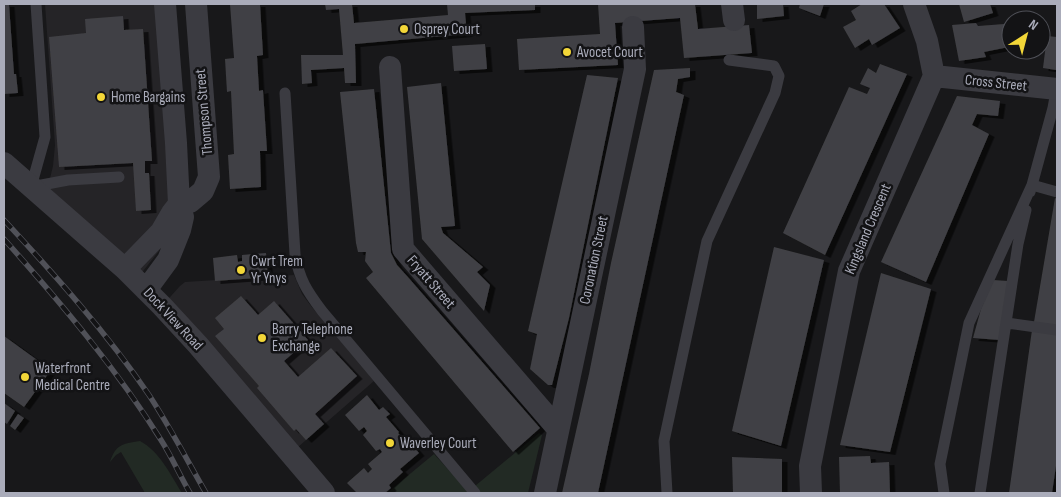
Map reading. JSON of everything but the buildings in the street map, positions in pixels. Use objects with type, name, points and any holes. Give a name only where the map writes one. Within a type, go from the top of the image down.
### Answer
[{"type":"street","name":"Thompson Street","points":[[146,290],[168,260],[183,217],[179,204],[176,143],[164,4]]},
{"type":"street","name":"Thompson Street","points":[[179,204],[190,202],[197,197],[207,185],[209,177],[196,4]]},
{"type":"street","points":[[914,4],[927,41],[934,76]]},
{"type":"street","name":"Coronation Street","points":[[545,493],[636,69],[633,27]]},
{"type":"street","name":"Fryatt Street","points":[[390,67],[403,249],[558,430]]},
{"type":"street","name":"Cross Street","points":[[934,76],[1057,88]]},
{"type":"street","name":"Kingsland Crescent","points":[[811,493],[810,466],[849,272],[934,76]]},
{"type":"street","name":"Dock View Road","points":[[4,163],[146,290],[190,336],[324,493]]},
{"type":"street","points":[[124,269],[162,232],[179,204]]},
{"type":"lane","points":[[36,4],[45,137],[31,187],[68,180],[119,176]]},
{"type":"lane","points":[[667,493],[664,441],[707,241],[775,93],[779,76],[774,66],[728,60]]},
{"type":"lane","points":[[980,493],[1018,244],[1057,88]]},
{"type":"lane","points":[[285,93],[295,254],[300,279],[322,311],[475,493]]},
{"type":"lane","points":[[1032,185],[1057,192]]},
{"type":"lane","points":[[944,493],[940,464],[969,323],[1032,185]]},
{"type":"lane","points":[[1007,324],[1057,330]]},
{"type":"shaded area","points":[[45,4],[165,4],[176,143],[166,242],[136,280],[45,199],[53,166],[55,145]]},
{"type":"shaded area","points":[[294,275],[302,294],[311,306],[374,381],[290,454],[162,306],[185,282]]},
{"type":"shaded area","points":[[539,433],[542,435],[528,493],[387,493],[434,454],[466,489],[475,486]]},
{"type":"shaded area","points":[[140,441],[159,457],[182,493],[145,493],[121,452],[110,462],[117,448]]},
{"type":"railway","points":[[4,220],[80,304],[133,372],[164,419],[206,493]]},
{"type":"railway","points":[[4,239],[106,361],[144,413],[165,446],[190,493]]},
{"type":"place","name":"Osprey Court","points":[[404,29]]},
{"type":"place","name":"Avocet Court","points":[[567,52]]},
{"type":"place","name":"Home Bargains","points":[[101,97]]},
{"type":"place","name":"Cwrt Trem Yr Ynys","points":[[241,270]]},
{"type":"place","name":"Barry Telephone Exchange","points":[[262,338]]},
{"type":"place","name":"Waterfront Medical Centre","points":[[25,377]]},
{"type":"place","name":"Waverley Court","points":[[390,443]]}]
